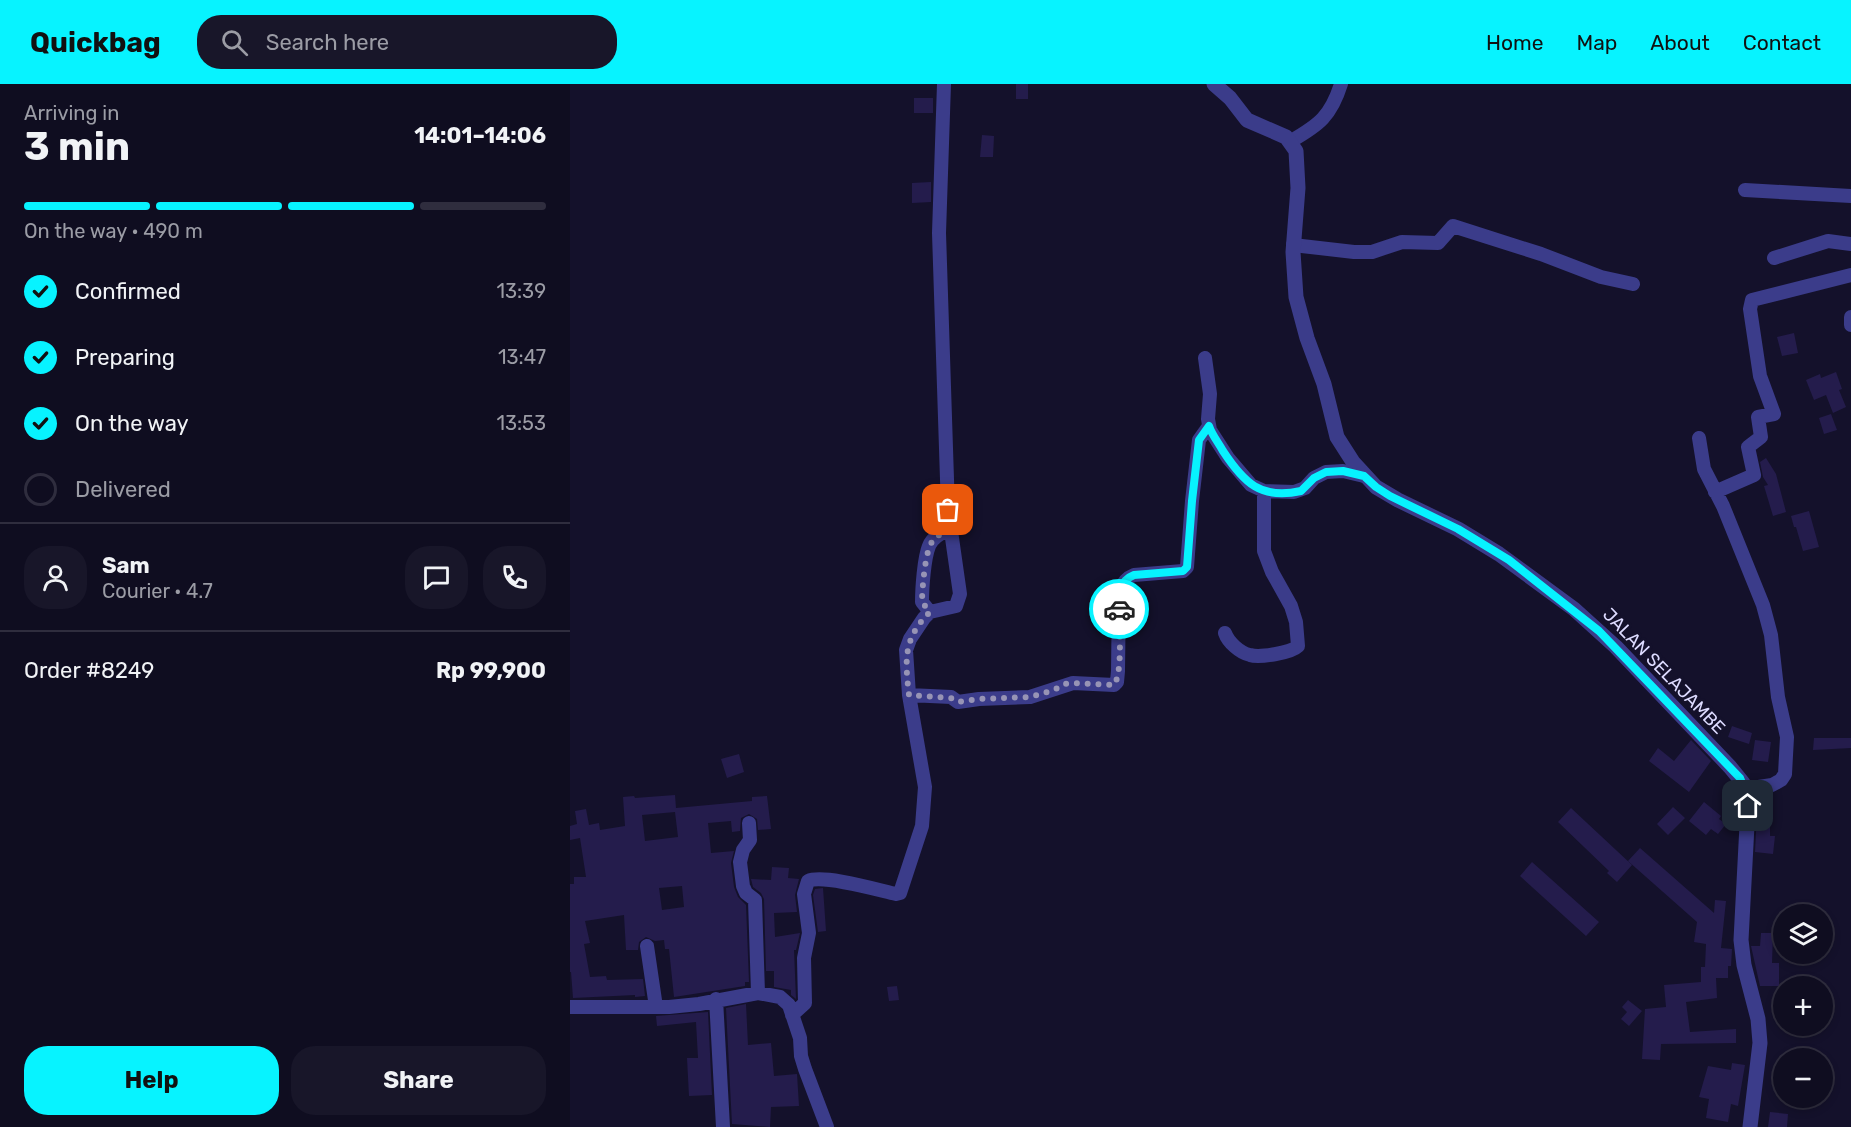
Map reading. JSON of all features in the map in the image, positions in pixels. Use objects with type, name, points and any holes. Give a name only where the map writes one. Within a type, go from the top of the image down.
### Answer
[{"type":"street","points":[[792,1015],[805,1003],[804,958],[809,933],[804,894],[807,881],[824,880],[896,894],[900,893],[903,887],[922,826],[925,787],[909,695],[906,650],[910,639],[924,618],[930,612],[953,608],[960,594],[948,510],[939,233],[944,84]]},
{"type":"street","points":[[1214,84],[1230,98],[1247,120],[1291,141],[1313,129],[1325,118],[1336,102],[1341,84]]},
{"type":"street","name":"JALAN SELAJAMBE","points":[[1291,141],[1297,157],[1298,188],[1293,245],[1296,297],[1307,338],[1324,384],[1333,426],[1340,444],[1364,476],[1376,487],[1458,529],[1509,560],[1587,620],[1616,647],[1730,767],[1740,778],[1745,789]]},
{"type":"street","points":[[1745,190],[1851,196]]},
{"type":"street","points":[[1293,245],[1372,252],[1402,242],[1438,243],[1453,226],[1541,254],[1601,278],[1633,284]]},
{"type":"street","points":[[1774,258],[1828,241],[1851,244]]},
{"type":"street","points":[[1715,492],[1754,475],[1748,447],[1761,437],[1758,417],[1774,414],[1760,376],[1750,309],[1752,300],[1851,276]]},
{"type":"street","points":[[1851,317],[1851,325]]},
{"type":"street","points":[[1205,358],[1210,394],[1209,426],[1228,458],[1251,485],[1264,491],[1301,491],[1314,478],[1326,472],[1343,471],[1364,476]]},
{"type":"street","points":[[909,695],[951,698],[958,702],[1030,697],[1054,690],[1064,684],[1073,683],[1114,685],[1117,682],[1118,671],[1119,592],[1122,585],[1127,578],[1134,575],[1183,571],[1187,567],[1199,440],[1209,426]]},
{"type":"street","points":[[1699,438],[1704,469],[1723,506],[1763,605],[1771,635],[1778,697],[1787,737],[1783,777],[1776,783],[1745,789],[1748,806],[1741,940],[1744,965],[1758,1019],[1760,1043],[1750,1127]]},
{"type":"street","points":[[1225,633],[1231,643],[1249,655],[1285,653],[1295,650],[1298,646],[1296,622],[1291,606],[1264,552],[1264,491]]},
{"type":"street","points":[[930,612],[922,602],[929,546],[933,539],[951,528]]},
{"type":"street","points":[[749,823],[750,840],[743,850],[740,862],[743,886],[746,893],[755,900],[758,993]]},
{"type":"street","points":[[646,946],[656,1007]]},
{"type":"street","points":[[570,1007],[613,1005],[656,1007],[699,1004],[758,993],[784,999],[789,1005],[800,1038],[805,1069],[827,1127]]},
{"type":"street","points":[[716,999],[723,1127]]},
{"type":"building","points":[[1016,84],[1028,84],[1028,99],[1016,99]]},
{"type":"building","points":[[914,98],[933,98],[933,113],[914,113]]},
{"type":"building","points":[[982,135],[994,136],[993,157],[980,157]]},
{"type":"building","points":[[931,182],[931,202],[912,203],[912,183]]},
{"type":"building","points":[[1794,333],[1798,353],[1782,356],[1777,337]]},
{"type":"building","points":[[1836,372],[1842,389],[1839,390],[1846,407],[1833,413],[1826,395],[1814,400],[1806,380],[1820,374],[1821,378]]},
{"type":"building","points":[[1831,414],[1837,430],[1824,434],[1819,418]]},
{"type":"building","points":[[1766,458],[1776,474],[1786,512],[1773,516],[1764,486],[1768,485],[1763,477],[1760,462]]},
{"type":"building","points":[[1809,511],[1819,547],[1803,551],[1791,516]]},
{"type":"building","points":[[1732,726],[1752,733],[1749,744],[1728,737]]},
{"type":"building","points":[[1814,738],[1851,738],[1851,748],[1813,750]]},
{"type":"building","points":[[1691,740],[1711,761],[1689,792],[1649,761],[1658,748],[1674,761]]},
{"type":"building","points":[[1755,740],[1771,742],[1768,762],[1752,760]]},
{"type":"building","points":[[739,754],[744,772],[727,778],[721,759]]},
{"type":"building","points":[[675,795],[676,808],[752,801],[752,797],[767,796],[771,829],[758,830],[757,819],[749,814],[741,818],[740,831],[732,832],[731,821],[708,823],[711,853],[734,851],[731,863],[734,887],[738,897],[746,905],[749,982],[745,982],[745,986],[674,997],[669,949],[665,949],[664,940],[655,941],[646,937],[639,942],[638,950],[626,950],[624,915],[585,921],[590,943],[584,944],[590,977],[606,976],[607,980],[643,979],[645,996],[573,998],[570,972],[570,884],[574,884],[574,877],[586,877],[580,838],[570,840],[570,826],[577,824],[575,811],[586,809],[589,825],[599,823],[600,830],[625,826],[623,797],[634,796],[635,798]],"holes":[[[675,812],[678,837],[645,841],[642,815]],[[682,886],[684,907],[662,910],[659,888]]]},
{"type":"building","points":[[1704,802],[1721,816],[1719,819],[1726,824],[1718,834],[1711,829],[1706,835],[1689,821]]},
{"type":"building","points":[[1673,807],[1685,818],[1668,835],[1657,824]]},
{"type":"building","points":[[1571,808],[1632,865],[1617,882],[1607,873],[1609,871],[1558,822]]},
{"type":"building","points":[[1757,812],[1770,813],[1770,836],[1775,836],[1773,854],[1755,852]]},
{"type":"building","points":[[1640,848],[1714,913],[1715,900],[1726,901],[1721,948],[1732,949],[1728,978],[1716,978],[1717,998],[1686,1002],[1690,1032],[1736,1029],[1736,1043],[1661,1044],[1660,1060],[1642,1059],[1645,1009],[1666,1007],[1664,985],[1701,982],[1701,967],[1705,967],[1706,944],[1694,942],[1697,922],[1628,861]]},
{"type":"building","points":[[1532,862],[1599,922],[1586,936],[1520,876]]},
{"type":"building","points":[[772,867],[789,868],[788,878],[799,879],[795,895],[797,912],[774,913],[775,937],[800,933],[796,950],[794,950],[796,999],[791,995],[791,990],[774,987],[774,971],[766,971],[764,899],[761,893],[753,887],[751,879],[771,880]]},
{"type":"building","points":[[823,888],[826,931],[818,932],[813,895],[815,889]]},
{"type":"building","points":[[1761,933],[1773,933],[1772,963],[1779,964],[1779,976],[1773,976],[1773,986],[1760,986],[1751,946],[1760,946]]},
{"type":"building","points":[[897,986],[899,1000],[889,1001],[887,987]]},
{"type":"building","points":[[1628,1000],[1642,1011],[1629,1026],[1621,1019],[1627,1012],[1622,1007]]},
{"type":"building","points":[[746,1004],[748,1045],[771,1043],[774,1076],[797,1074],[799,1106],[771,1107],[770,1127],[732,1124],[726,1008]]},
{"type":"building","points":[[708,1012],[712,1095],[689,1096],[687,1058],[698,1058],[696,1022],[657,1026],[656,1016]]},
{"type":"building","points":[[1732,1063],[1745,1065],[1738,1106],[1731,1104],[1728,1122],[1706,1118],[1709,1099],[1699,1097],[1708,1066],[1731,1070]]},
{"type":"building","points":[[1770,1112],[1788,1114],[1787,1127],[1768,1127]]},
{"type":"way so far","points":[[948,510],[951,528],[933,539],[929,546],[922,602],[930,612],[910,639],[906,650],[909,695],[951,698],[963,702],[979,699],[1030,697],[1054,690],[1064,684],[1114,685],[1117,682],[1118,671],[1119,609]]},
{"type":"route","points":[[1119,609],[1119,592],[1127,578],[1134,575],[1186,570],[1199,440],[1209,426],[1212,435],[1243,477],[1251,485],[1264,491],[1301,491],[1314,478],[1326,472],[1343,471],[1364,476],[1390,496],[1442,520],[1520,567],[1574,609],[1616,647],[1740,778],[1748,806]]}]
